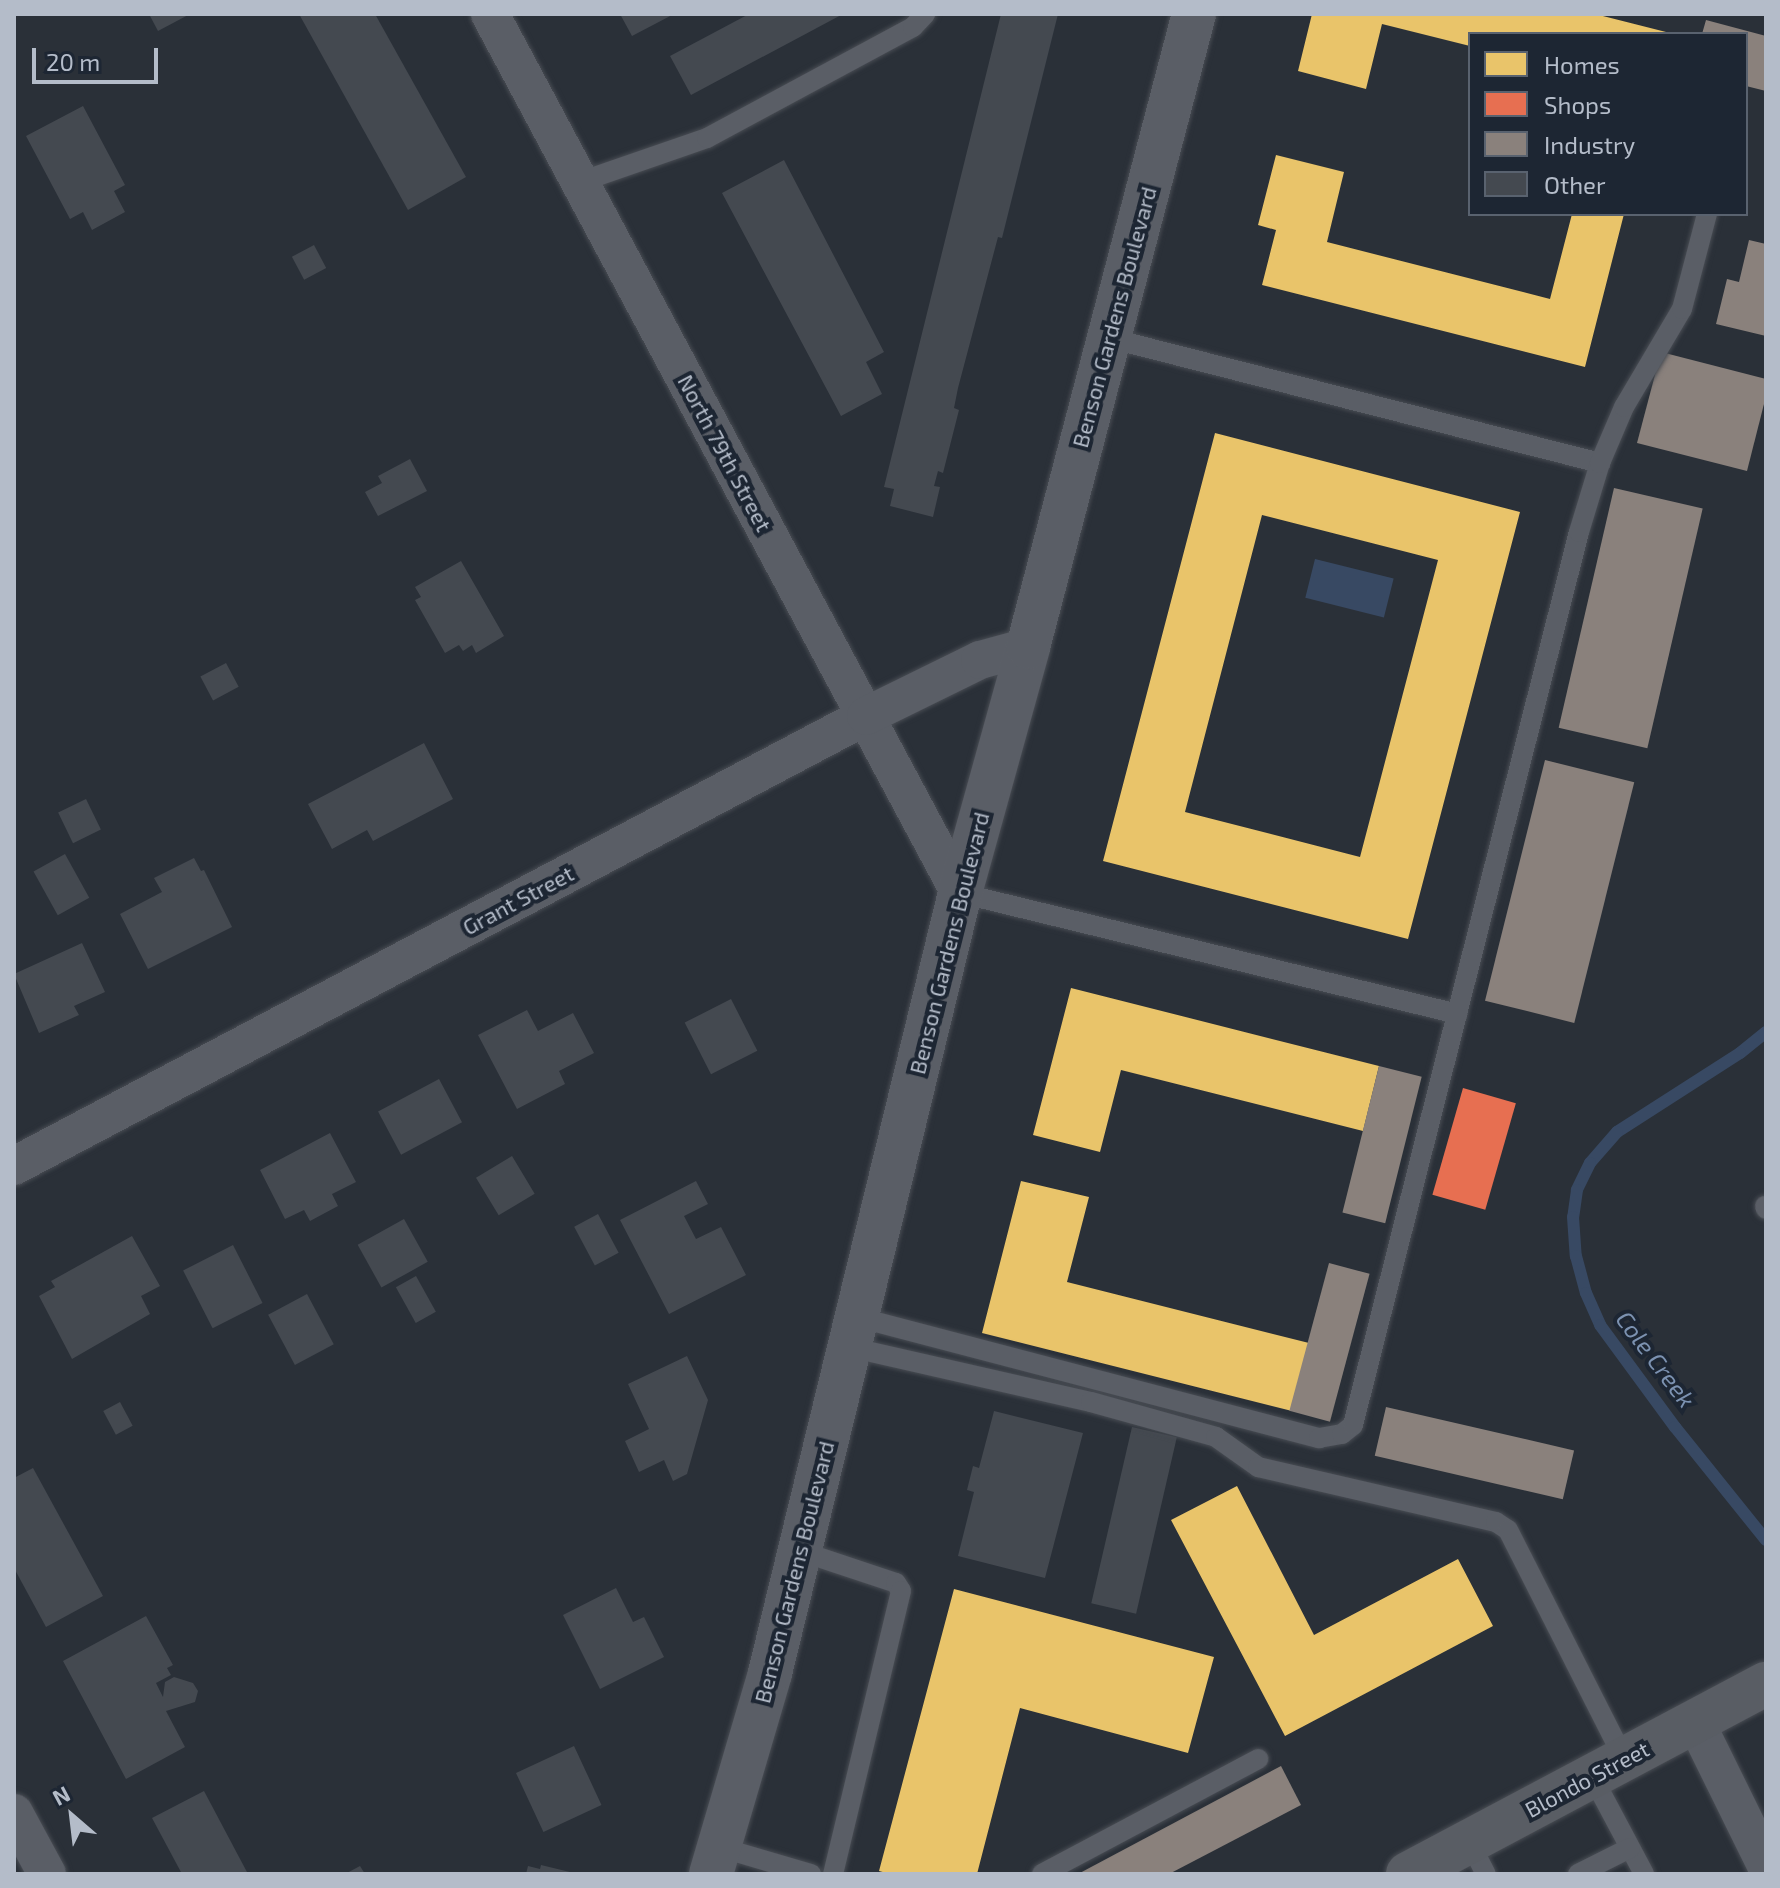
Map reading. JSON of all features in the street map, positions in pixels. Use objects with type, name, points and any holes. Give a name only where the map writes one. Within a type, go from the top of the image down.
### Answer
[{"type":"main road","name":"Blondo Street","points":[[1408,1874],[1478,1858],[1608,1768],[1760,1686]]},
{"type":"street","name":"North 79th Street","points":[[490,14],[960,893]]},
{"type":"street","name":"Benson Gardens Boulevard","points":[[715,1860],[770,1673],[960,893],[1028,647],[1194,14]]},
{"type":"street","name":"Grant Street","points":[[14,1166],[866,716],[980,660],[1028,647]]},
{"type":"street","points":[[1695,1721],[1766,1865]]},
{"type":"street","points":[[14,1813],[47,1874]]},
{"type":"lane","points":[[580,182],[707,138],[913,27],[925,14]]},
{"type":"lane","points":[[853,1332],[1307,1435],[1331,1438],[1342,1434],[1358,1414],[1579,532],[1600,463],[1636,383],[1682,309],[1706,216]]},
{"type":"lane","points":[[1109,338],[1600,463]]},
{"type":"lane","points":[[960,893],[1458,1014]]},
{"type":"lane","points":[[853,1332],[1216,1437],[1258,1467],[1496,1522],[1508,1530],[1608,1768],[1630,1848],[1644,1874]]},
{"type":"lane","points":[[800,1551],[896,1583],[901,1591],[833,1874]]},
{"type":"lane","points":[[1042,1874],[1258,1759]]},
{"type":"lane","points":[[1578,1874],[1630,1848]]},
{"type":"lane","points":[[715,1860],[811,1874]]},
{"type":"water","points":[[1315,559],[1394,579],[1384,617],[1305,598]]},
{"type":"building: Homes","points":[[1312,14],[1595,14],[1666,32],[1468,32],[1468,46],[1382,24],[1366,89],[1298,71]]},
{"type":"building: Homes","points":[[1276,155],[1344,172],[1327,242],[1550,299],[1571,216],[1623,216],[1585,367],[1262,285],[1276,230],[1258,225]]},
{"type":"building: Homes","points":[[1215,433],[1520,512],[1408,939],[1103,861]],"holes":[[[1262,515],[1438,560],[1360,857],[1185,812]]]},
{"type":"building: Homes","points":[[1071,988],[1379,1066],[1363,1131],[1121,1070],[1100,1152],[1033,1135]]},
{"type":"building: Homes","points":[[1021,1181],[1089,1197],[1067,1282],[1309,1343],[1292,1411],[982,1333]]},
{"type":"building: Homes","points":[[1237,1486],[1314,1635],[1458,1559],[1493,1626],[1285,1736],[1171,1520]]},
{"type":"building: Homes","points":[[954,1589],[1214,1657],[1188,1753],[1020,1708],[977,1874],[890,1874],[879,1871]]},
{"type":"building: Shops","points":[[1463,1088],[1516,1103],[1485,1210],[1432,1195]]},
{"type":"building: Industry","points":[[1706,20],[1766,36],[1766,91],[1748,86],[1748,32],[1703,32]]},
{"type":"building: Industry","points":[[1749,240],[1766,244],[1766,336],[1716,324],[1727,279],[1739,282]]},
{"type":"building: Industry","points":[[1661,352],[1766,379],[1766,396],[1747,471],[1637,443]]},
{"type":"building: Industry","points":[[1614,488],[1703,508],[1647,748],[1559,728]]},
{"type":"building: Industry","points":[[1545,760],[1634,782],[1574,1023],[1485,1001]]},
{"type":"building: Industry","points":[[1379,1066],[1422,1077],[1385,1223],[1342,1213]]},
{"type":"building: Industry","points":[[1329,1263],[1370,1274],[1330,1422],[1289,1411]]},
{"type":"building: Industry","points":[[1386,1407],[1574,1450],[1563,1499],[1375,1456]]},
{"type":"building: Industry","points":[[1281,1766],[1301,1805],[1169,1874],[1078,1874]]},
{"type":"building: Other","points":[[149,14],[190,14],[158,31]]},
{"type":"building: Other","points":[[299,14],[375,14],[466,177],[408,210]]},
{"type":"building: Other","points":[[620,14],[674,14],[632,36]]},
{"type":"building: Other","points":[[749,14],[843,14],[691,95],[670,56]]},
{"type":"building: Other","points":[[1001,14],[1058,14],[1002,238],[998,237],[958,388],[954,408],[959,410],[943,473],[938,471],[934,486],[940,487],[933,517],[890,506],[894,489],[884,487]]},
{"type":"building: Other","points":[[83,106],[125,185],[114,191],[125,212],[92,230],[83,212],[70,219],[26,136]]},
{"type":"building: Other","points":[[784,160],[884,352],[866,362],[882,394],[841,416],[722,193]]},
{"type":"building: Other","points":[[314,245],[326,268],[304,280],[292,257]]},
{"type":"building: Other","points":[[410,459],[427,491],[378,516],[365,492],[382,483],[378,476]]},
{"type":"building: Other","points":[[461,561],[504,636],[476,653],[472,645],[463,651],[459,645],[445,653],[415,600],[421,597],[415,587]]},
{"type":"building: Other","points":[[226,663],[239,687],[213,700],[200,677]]},
{"type":"building: Other","points":[[424,743],[453,799],[373,841],[367,830],[332,849],[308,804]]},
{"type":"building: Other","points":[[86,799],[101,830],[73,843],[58,813]]},
{"type":"building: Other","points":[[65,854],[89,898],[58,915],[34,871]]},
{"type":"building: Other","points":[[194,858],[201,871],[204,870],[232,927],[148,969],[120,914],[162,892],[154,878]]},
{"type":"building: Other","points":[[82,943],[105,992],[74,1006],[79,1015],[39,1033],[14,974]]},
{"type":"building: Other","points":[[731,999],[757,1051],[711,1074],[685,1023]]},
{"type":"building: Other","points":[[527,1010],[538,1031],[573,1013],[594,1053],[559,1071],[565,1084],[517,1109],[478,1035]]},
{"type":"building: Other","points":[[439,1079],[462,1122],[401,1155],[378,1111]]},
{"type":"building: Other","points":[[330,1133],[356,1182],[332,1194],[338,1206],[310,1221],[304,1210],[285,1219],[260,1170]]},
{"type":"building: Other","points":[[512,1156],[535,1194],[499,1215],[476,1178]]},
{"type":"building: Other","points":[[696,1181],[708,1204],[684,1216],[696,1239],[721,1227],[746,1275],[669,1314],[620,1220]]},
{"type":"building: Other","points":[[598,1214],[619,1253],[595,1266],[574,1227]]},
{"type":"building: Other","points":[[404,1219],[428,1262],[381,1288],[358,1245]]},
{"type":"building: Other","points":[[132,1236],[160,1286],[141,1296],[150,1314],[72,1359],[39,1296],[55,1287],[51,1281]]},
{"type":"building: Other","points":[[233,1245],[263,1303],[213,1328],[183,1270]]},
{"type":"building: Other","points":[[416,1276],[436,1312],[416,1323],[396,1287]]},
{"type":"building: Other","points":[[307,1294],[334,1344],[295,1365],[268,1315]]},
{"type":"building: Other","points":[[687,1356],[708,1400],[687,1474],[673,1481],[664,1460],[639,1472],[625,1441],[649,1429],[628,1384]]},
{"type":"building: Other","points":[[120,1402],[133,1426],[116,1435],[103,1411]]},
{"type":"building: Other","points":[[994,1411],[1083,1433],[1045,1578],[958,1556],[974,1492],[967,1490],[973,1466],[979,1468]]},
{"type":"building: Other","points":[[1132,1427],[1177,1437],[1136,1614],[1091,1603]]},
{"type":"building: Other","points":[[33,1468],[103,1596],[46,1627],[14,1568],[14,1478]]},
{"type":"building: Other","points":[[616,1588],[633,1622],[644,1617],[664,1657],[600,1689],[563,1615]]},
{"type":"building: Other","points":[[146,1616],[173,1665],[167,1668],[171,1675],[156,1683],[163,1697],[165,1682],[174,1677],[193,1683],[198,1691],[195,1702],[166,1711],[185,1747],[126,1779],[63,1661]]},
{"type":"building: Other","points":[[574,1746],[601,1805],[543,1832],[516,1773]]},
{"type":"building: Other","points":[[204,1791],[248,1874],[182,1874],[152,1818]]},
{"type":"building: Other","points":[[541,1865],[574,1874],[526,1874],[528,1866],[540,1869]]},
{"type":"building: Other","points":[[360,1866],[365,1874],[345,1874]]},
{"type":"waterway","name":"Cole Creek","points":[[1766,1032],[1740,1053],[1617,1132],[1590,1163],[1577,1190],[1573,1217],[1576,1256],[1586,1293],[1600,1325],[1675,1427],[1766,1540]]}]
